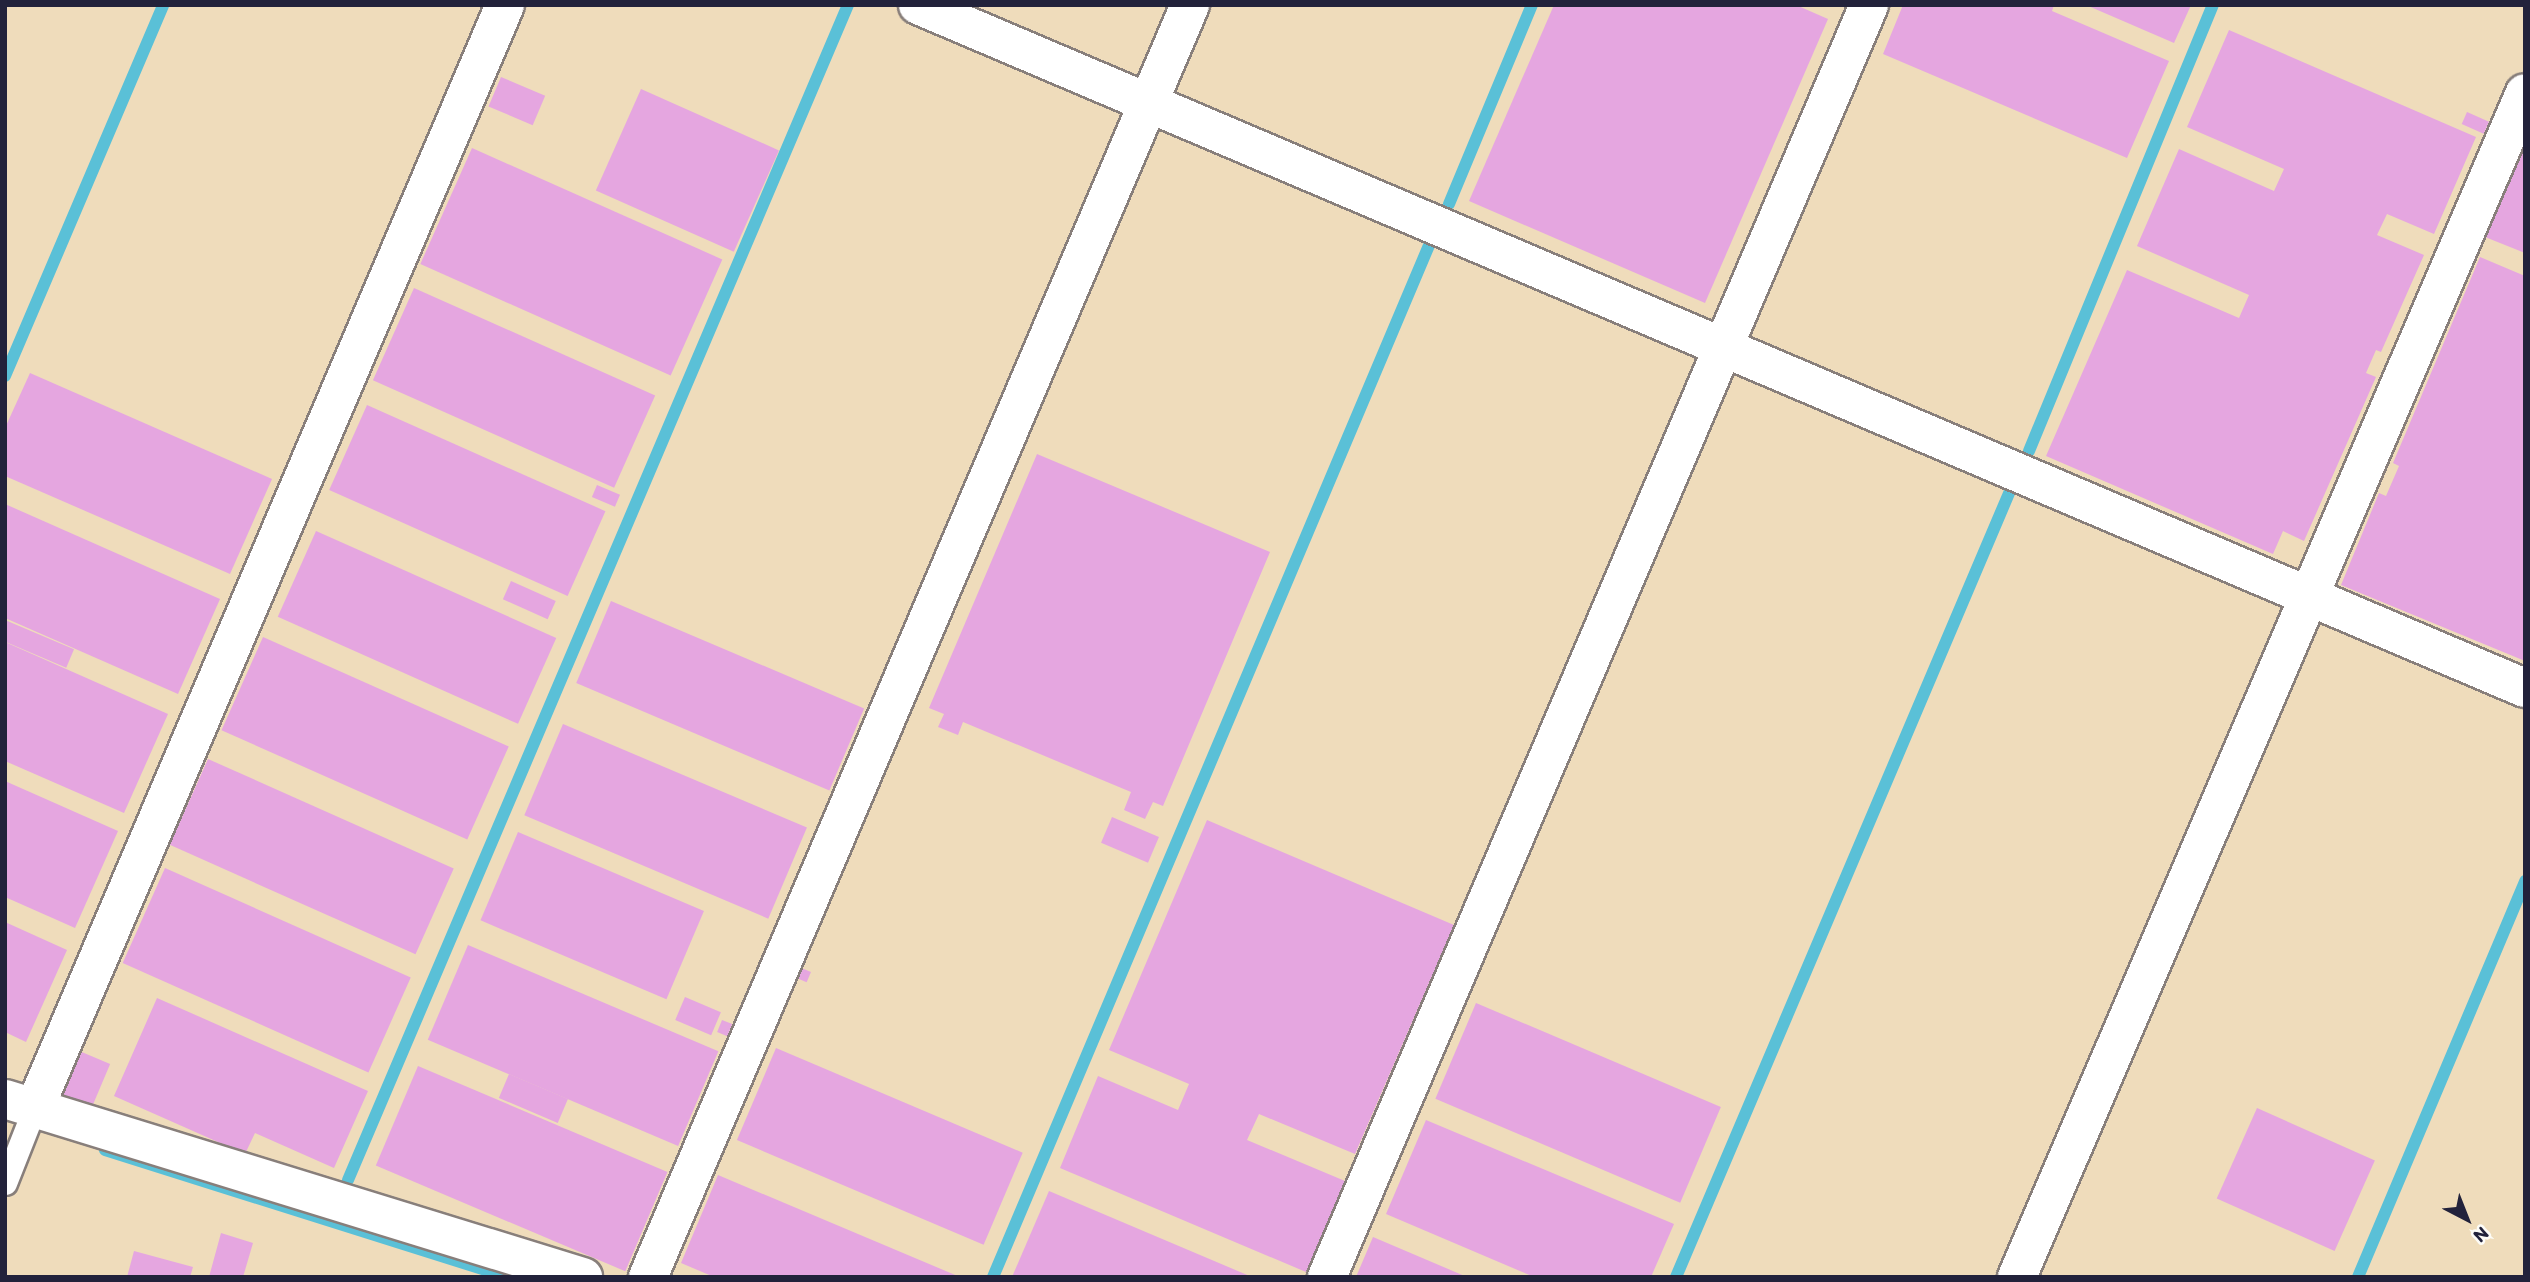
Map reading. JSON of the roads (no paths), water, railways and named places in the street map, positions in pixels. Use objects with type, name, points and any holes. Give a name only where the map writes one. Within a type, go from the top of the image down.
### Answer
[{"type":"street","points":[[505,5],[20,1103],[583,1277]]},
{"type":"street","points":[[918,5],[1721,350],[2525,688]]},
{"type":"street","points":[[648,1277],[1190,5]]},
{"type":"street","points":[[1327,1277],[1869,5]]},
{"type":"street","points":[[2017,1277],[2525,93]]},
{"type":"lane","points":[[5,1182],[20,1103]]},
{"type":"waterway","points":[[5,376],[163,5]]},
{"type":"waterway","points":[[348,1180],[848,5]]},
{"type":"waterway","points":[[1449,204],[1532,5]]},
{"type":"waterway","points":[[2029,451],[2213,5]]},
{"type":"waterway","points":[[993,1277],[1430,243]]},
{"type":"waterway","points":[[1676,1277],[2010,491]]},
{"type":"waterway","points":[[2358,1277],[2525,881]]},
{"type":"waterway","points":[[105,1150],[509,1277]]}]
